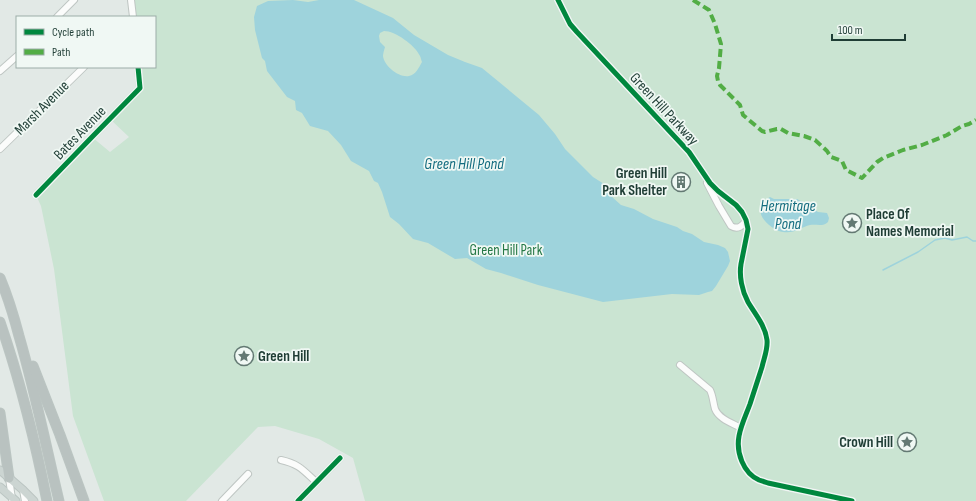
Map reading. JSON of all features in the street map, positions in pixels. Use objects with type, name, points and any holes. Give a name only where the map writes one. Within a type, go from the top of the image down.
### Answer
[{"type":"highway","points":[[0,278],[84,501]]},
{"type":"highway","points":[[12,310],[34,391],[59,501]]},
{"type":"highway","points":[[0,322],[21,390],[46,499]]},
{"type":"highway","points":[[0,413],[1,432],[9,478]]},
{"type":"main road","points":[[0,470],[34,501]]},
{"type":"main road","points":[[0,487],[13,500]]},
{"type":"street","points":[[58,16],[74,0]]},
{"type":"street","points":[[131,0],[133,16]]},
{"type":"street","name":"Green Hill Parkway","points":[[558,0],[570,24],[689,152],[714,187],[742,212],[746,220]]},
{"type":"street","points":[[0,71],[16,57]]},
{"type":"street","name":"Marsh Avenue","points":[[0,150],[83,68]]},
{"type":"street","name":"Bates Avenue","points":[[36,195],[140,88],[138,68]]},
{"type":"street","points":[[702,172],[731,226],[740,227],[746,220]]},
{"type":"street","points":[[746,220],[748,229],[740,269],[741,281],[746,299],[764,328],[767,343],[766,352],[741,428],[738,444],[740,456],[747,470],[758,479],[768,483],[852,501]]},
{"type":"street","points":[[680,365],[710,390],[713,394],[715,408],[718,414],[722,418],[741,428]]},
{"type":"street","points":[[298,501],[340,458]]},
{"type":"street","points":[[281,460],[291,462],[300,467],[316,482]]},
{"type":"street","points":[[222,501],[248,474]]},
{"type":"street","points":[[9,478],[13,500]]},
{"type":"street","points":[[23,490],[25,501]]},
{"type":"green space","name":"Green Hill Park","points":[[131,0],[976,0],[976,501],[365,501],[353,458],[319,439],[275,426],[258,427],[186,501],[104,501],[73,416],[54,269],[41,206],[36,195],[92,137],[110,152],[129,137],[110,119],[140,88],[138,68],[156,68],[156,16],[133,16]]},
{"type":"water","name":"Green Hill Pond","points":[[293,0],[308,2],[319,0],[354,0],[393,18],[414,35],[448,55],[482,68],[539,115],[565,149],[593,177],[604,184],[611,196],[621,205],[634,209],[653,219],[677,227],[704,242],[725,248],[728,252],[730,261],[716,286],[712,291],[699,295],[672,294],[603,302],[538,285],[486,269],[467,258],[455,259],[428,243],[413,239],[390,217],[378,183],[374,181],[369,171],[351,161],[341,145],[328,131],[310,126],[302,113],[296,110],[295,101],[287,97],[267,71],[255,30],[254,17],[257,6],[268,1]],"holes":[[[384,31],[394,33],[409,43],[414,47],[420,56],[422,62],[414,74],[409,76],[401,75],[386,64],[383,55],[385,47],[380,42],[379,36],[380,33]]]},
{"type":"water","name":"Hermitage Pond","points":[[770,197],[774,199],[797,199],[818,212],[827,213],[829,218],[828,222],[822,225],[810,225],[791,232],[779,231],[766,223],[761,215],[762,205]]},
{"type":"waterway","points":[[883,270],[918,252],[935,240],[945,238],[952,240],[967,237],[973,241],[976,241]]},
{"type":"marked path","points":[[693,0],[709,10],[721,44],[717,76],[718,81],[720,85],[740,105],[743,115],[762,131],[765,132],[781,129],[788,133],[815,140],[831,157],[842,161],[846,170],[862,178],[877,162],[883,158],[947,135],[976,120]]},
{"type":"cycle path","points":[[558,0],[570,24],[689,152],[710,183],[736,205],[746,220],[748,229],[740,273],[744,293],[764,329],[767,343],[762,367],[739,436],[738,442],[740,455],[745,467],[753,477],[768,483],[852,501]]},
{"type":"cycle path","points":[[36,195],[140,88],[138,68]]},
{"type":"cycle path","points":[[298,501],[340,458]]},
{"type":"place","name":"Green Hill Park Shelter","points":[[681,182]]},
{"type":"place","name":"Place Of Names Memorial","points":[[852,223]]},
{"type":"place","name":"Green Hill","points":[[244,356]]},
{"type":"place","name":"Crown Hill","points":[[907,442]]}]
